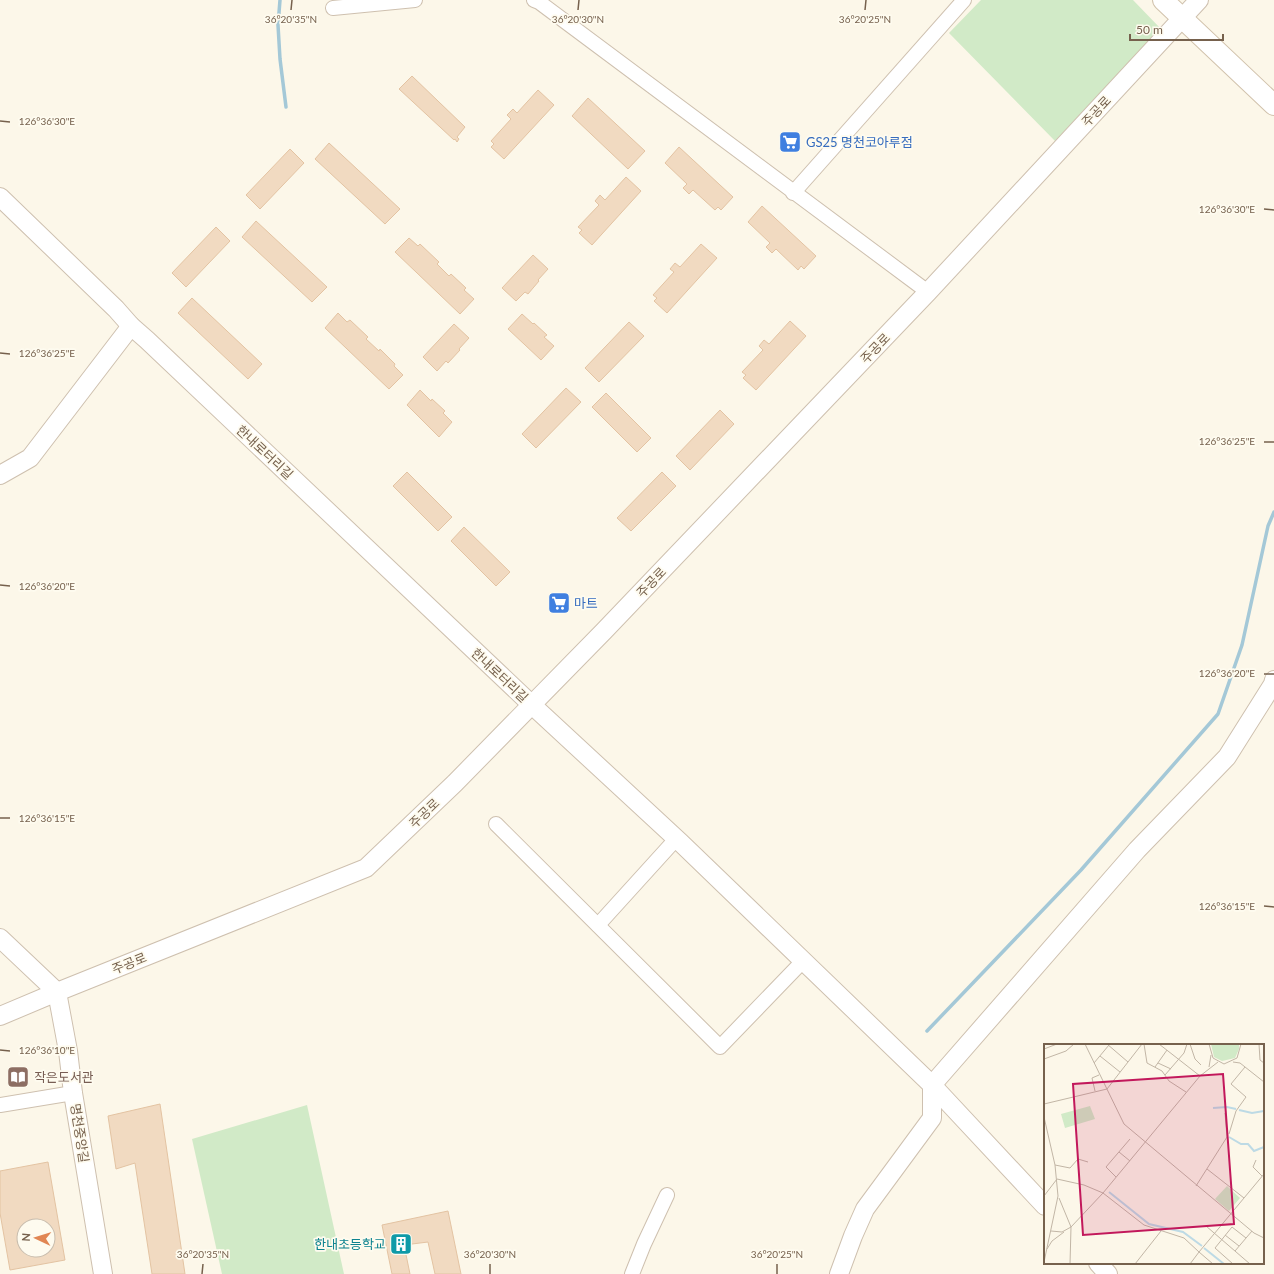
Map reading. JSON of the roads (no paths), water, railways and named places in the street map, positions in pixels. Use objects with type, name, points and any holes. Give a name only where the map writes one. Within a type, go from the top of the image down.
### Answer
[{"type":"main road","points":[[1163,0],[1274,105]]},
{"type":"street","points":[[333,8],[415,0]]},
{"type":"street","points":[[534,0],[546,7],[793,193],[928,292]]},
{"type":"street","points":[[793,193],[964,0]]},
{"type":"street","name":"주공로","points":[[0,1016],[366,868],[455,783],[532,705],[928,292],[1199,0]]},
{"type":"street","name":"한내로터리길","points":[[1,201],[116,309],[131,326],[676,840],[932,1085],[1044,1205]]},
{"type":"street","points":[[0,475],[30,458],[131,326]]},
{"type":"street","points":[[839,1274],[853,1236],[866,1209],[932,1118],[932,1085],[1137,850],[1227,757],[1273,684],[1274,680]]},
{"type":"street","points":[[496,824],[720,1047],[803,961]]},
{"type":"street","points":[[598,925],[676,840]]},
{"type":"street","points":[[0,938],[57,992]]},
{"type":"street","name":"명천중앙길","points":[[57,992],[68,1051],[73,1093],[103,1274]]},
{"type":"street","points":[[0,1105],[73,1093]]},
{"type":"street","points":[[632,1274],[667,1195]]},
{"type":"street","points":[[1099,1264],[1108,1274]]},
{"type":"waterway","points":[[280,0],[278,25],[280,59],[286,107]]},
{"type":"waterway","points":[[927,1031],[1081,870],[1218,714],[1242,645],[1268,526],[1274,512]]},
{"type":"place","name":"GS25 명천코아루점","points":[[790,142]]},
{"type":"place","name":"마트","points":[[559,603]]},
{"type":"place","name":"작은도서관","points":[[18,1077]]},
{"type":"place","name":"한내초등학교","points":[[401,1244]]}]
